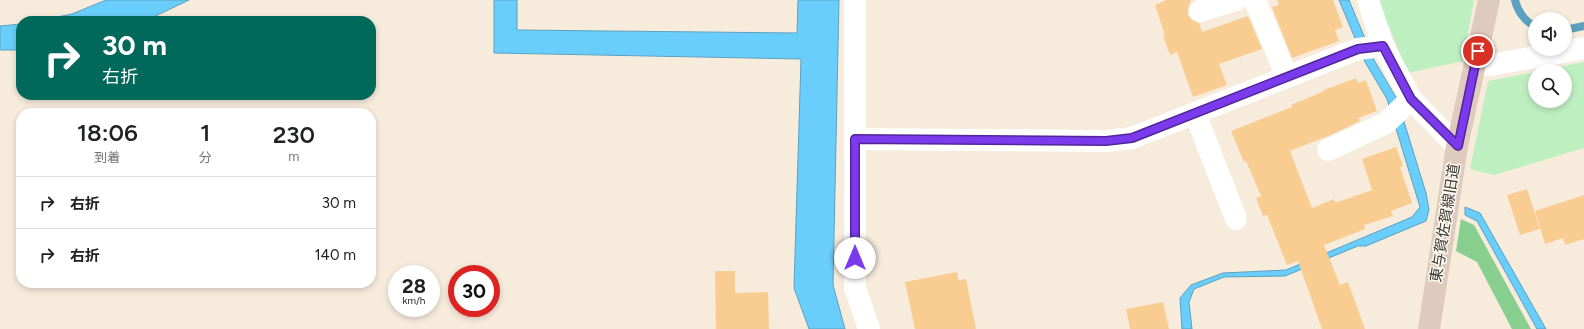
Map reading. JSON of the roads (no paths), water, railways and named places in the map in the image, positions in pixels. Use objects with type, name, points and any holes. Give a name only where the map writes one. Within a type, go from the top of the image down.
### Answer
[{"type":"main road","name":"東与賀佐賀線旧道","points":[[1429,329],[1458,146],[1489,0]]},
{"type":"street","points":[[855,0],[855,288],[868,329]]},
{"type":"street","points":[[1200,12],[1236,0]]},
{"type":"street","points":[[1255,0],[1287,77]]},
{"type":"street","points":[[1368,0],[1372,47],[1408,101],[1458,146]]},
{"type":"street","points":[[855,139],[1106,141],[1132,138],[1287,77],[1372,47]]},
{"type":"street","points":[[1476,64],[1491,65],[1584,48]]},
{"type":"street","points":[[1328,150],[1386,122],[1408,101]]},
{"type":"street","points":[[1195,113],[1236,219]]},
{"type":"water","points":[[106,0],[189,0],[155,16],[62,16],[72,14]]},
{"type":"water","points":[[494,0],[517,0],[517,30],[797,33],[798,0],[839,0],[833,285],[845,329],[809,329],[794,288],[801,59],[494,53]]},
{"type":"water","points":[[1339,0],[1349,0],[1374,60],[1397,99],[1426,193],[1429,210],[1426,221],[1366,246],[1358,246],[1285,276],[1224,277],[1194,289],[1189,302],[1192,329],[1182,329],[1180,298],[1191,285],[1223,273],[1286,270],[1412,217],[1420,207],[1387,99],[1365,62]]},
{"type":"water","points":[[16,24],[16,50],[0,50],[0,26]]},
{"type":"water","points":[[1465,207],[1480,213],[1546,329],[1537,329],[1477,221],[1465,215]]},
{"type":"waterway","points":[[1515,0],[1522,15],[1528,22]]},
{"type":"waterway","points":[[1572,29],[1584,26]]}]
